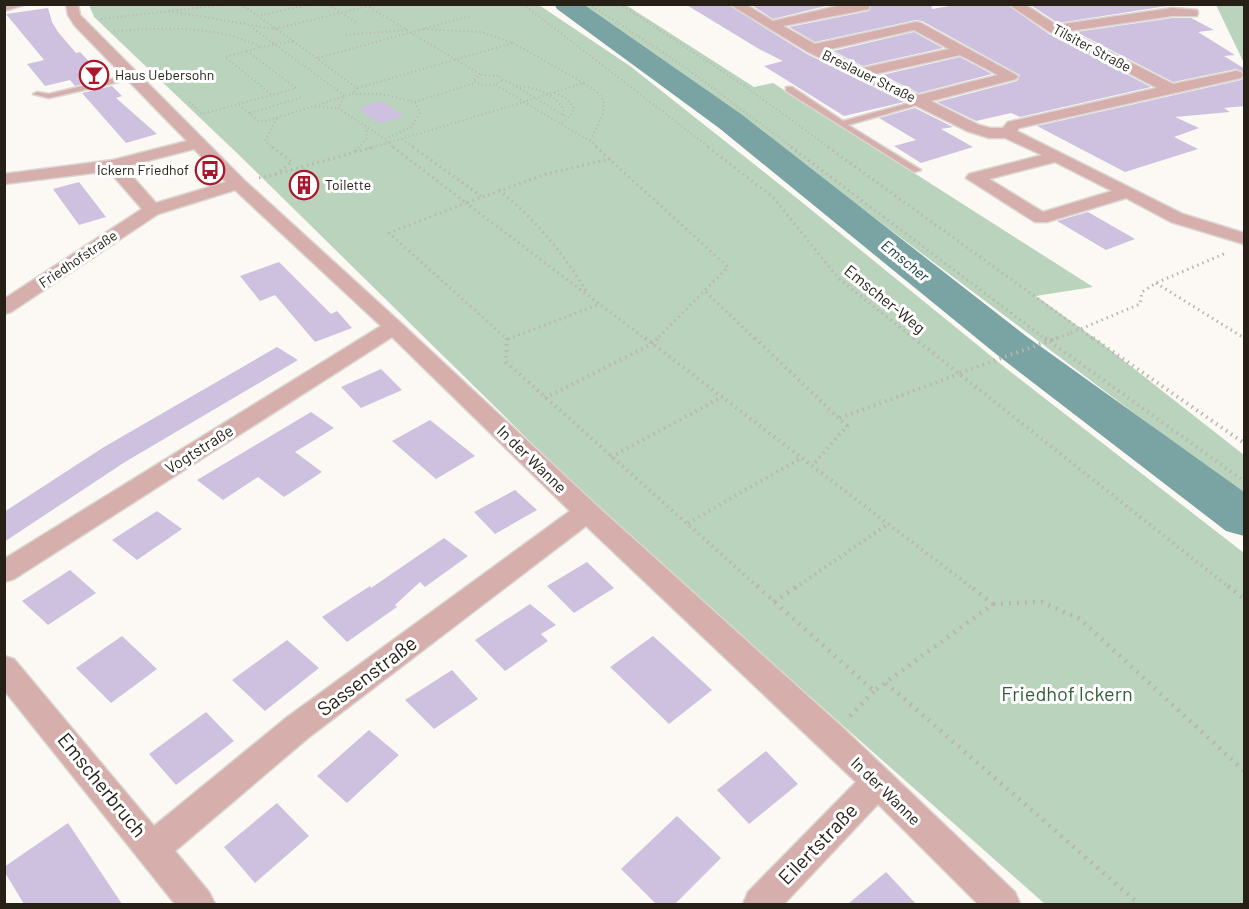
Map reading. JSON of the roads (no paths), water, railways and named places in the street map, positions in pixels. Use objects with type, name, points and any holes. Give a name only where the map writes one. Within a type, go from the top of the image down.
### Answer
[{"type":"street","points":[[4,7],[21,4]]},
{"type":"street","name":"In der Wanne","points":[[72,4],[80,23],[238,184],[394,327],[587,512],[830,736],[1003,904]]},
{"type":"street","name":"Breslauer Straße","points":[[735,4],[813,49],[973,128],[989,134],[1011,129],[1026,140],[1177,218],[1245,239]]},
{"type":"street","name":"Tilsiter Straße","points":[[1014,4],[1054,29],[1171,88]]},
{"type":"street","points":[[772,25],[865,6]]},
{"type":"street","points":[[1054,29],[1172,12],[1192,13]]},
{"type":"street","points":[[813,49],[916,26],[1011,76],[920,100]]},
{"type":"street","points":[[862,73],[963,50]]},
{"type":"street","name":"Tilsiter Straße","points":[[1011,129],[1171,88],[1236,75]]},
{"type":"street","points":[[4,179],[113,165],[198,143]]},
{"type":"street","points":[[1057,156],[975,178],[1041,218],[1128,192]]},
{"type":"street","points":[[113,165],[152,210]]},
{"type":"street","name":"Friedhofstraße","points":[[4,308],[152,210],[238,184]]},
{"type":"street","name":"Vogtstraße","points":[[4,572],[394,327]]},
{"type":"street","name":"Sassenstraße","points":[[153,848],[297,728],[587,512]]},
{"type":"street","name":"Emscherbruch","points":[[4,668],[197,904]]},
{"type":"street","name":"Eilertstraße","points":[[760,904],[877,783]]},
{"type":"lane","points":[[38,94],[49,96],[133,76]]},
{"type":"lane","points":[[789,89],[917,170]]},
{"type":"lane","points":[[842,124],[920,100]]},
{"type":"waterway","name":"Emscher","points":[[566,4],[730,121],[1011,345],[1244,518]]},
{"type":"place","name":"Haus Uebersohn","points":[[94,75]]},
{"type":"place","name":"Ickern Friedhof","points":[[210,170]]},
{"type":"place","name":"Toilette","points":[[304,185]]},
{"type":"park label","name":"Friedhof Ickern","points":[[1067,694]]}]
